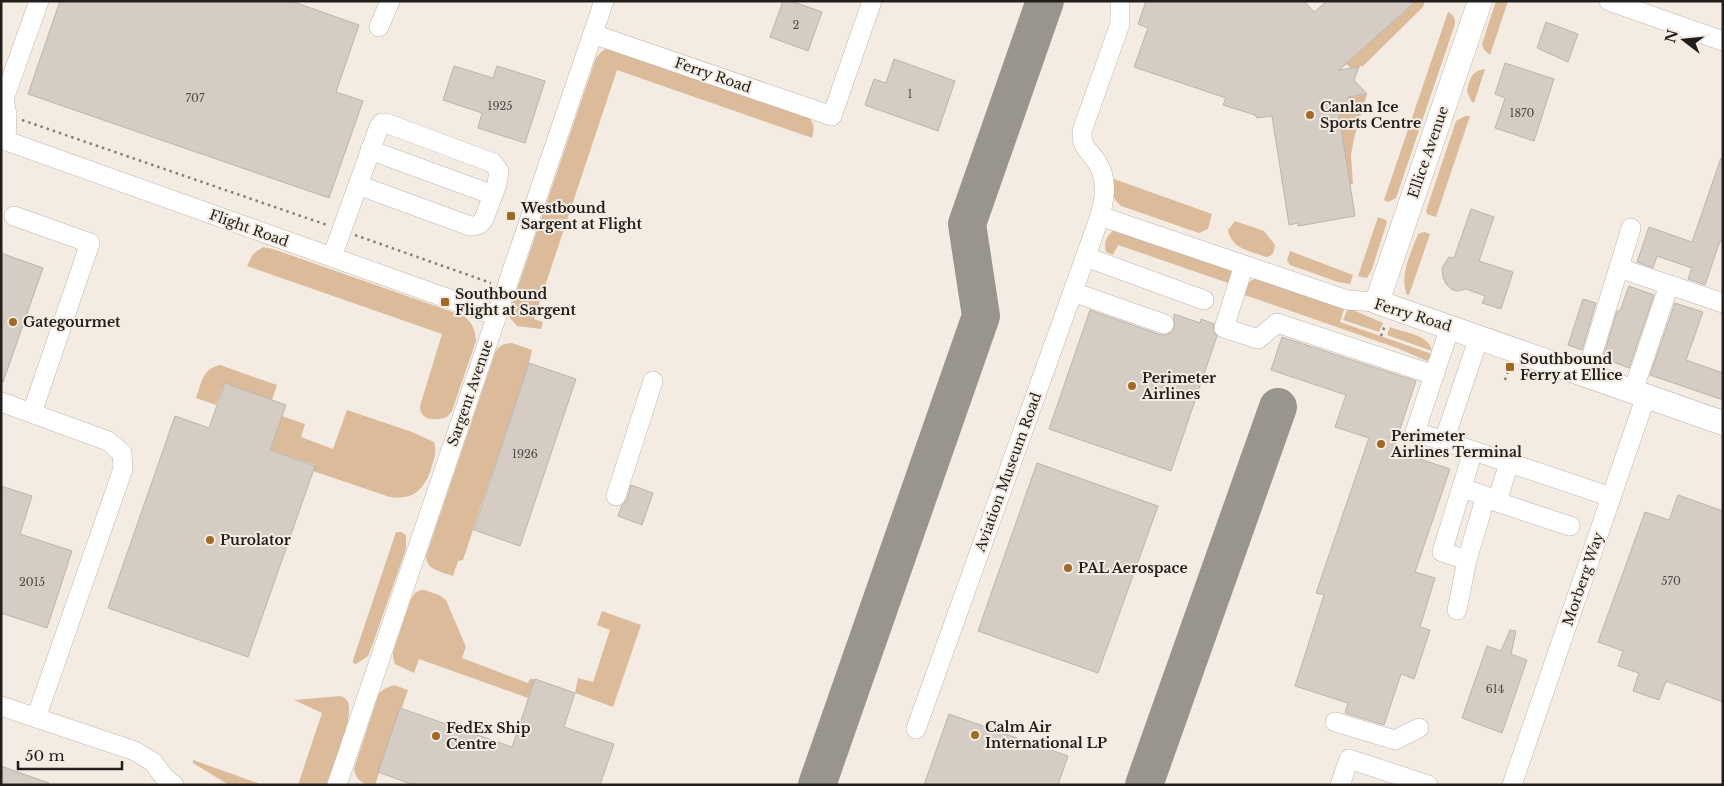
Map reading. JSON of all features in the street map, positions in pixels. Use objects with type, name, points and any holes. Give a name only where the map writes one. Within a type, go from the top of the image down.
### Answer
[{"type":"main road","name":"Ellice Avenue","points":[[1377,302],[1480,1]]},
{"type":"main road","name":"Ferry Road","points":[[1377,302],[1723,423]]},
{"type":"street","points":[[4,140],[4,104],[39,1]]},
{"type":"street","points":[[379,27],[390,1]]},
{"type":"street","name":"Ferry Road","points":[[593,34],[832,116],[872,1]]},
{"type":"street","name":"Aviation Museum Road","points":[[916,729],[1100,216],[1105,196],[1104,176],[1096,160],[1085,148],[1082,131],[1120,24],[1120,1]]},
{"type":"street","name":"Sargent Avenue","points":[[337,785],[593,34],[602,2]]},
{"type":"street","points":[[1613,2],[1636,6],[1723,42]]},
{"type":"street","points":[[332,257],[370,150],[382,124],[386,123],[493,163],[499,171],[493,195],[481,224],[476,226],[470,226],[358,185]]},
{"type":"street","name":"Flight Road","points":[[4,140],[496,316]]},
{"type":"street","points":[[370,150],[493,195]]},
{"type":"street","points":[[14,216],[90,243],[32,414]]},
{"type":"street","name":"Ferry Road","points":[[1100,216],[1347,300],[1377,302]]},
{"type":"street","points":[[1586,375],[1631,228]]},
{"type":"street","points":[[1086,257],[1204,300]]},
{"type":"street","points":[[1244,265],[1224,328],[1258,339],[1277,323],[1434,375]]},
{"type":"street","points":[[1619,268],[1723,303]]},
{"type":"street","name":"Morberg Way","points":[[1512,785],[1611,498],[1669,285]]},
{"type":"street","points":[[1073,292],[1164,324]]},
{"type":"street","points":[[1450,327],[1415,432],[1611,498]]},
{"type":"street","points":[[1444,441],[1478,337]]},
{"type":"street","points":[[616,496],[654,381]]},
{"type":"street","points":[[1,402],[108,440],[122,454],[123,469],[36,718]]},
{"type":"street","points":[[1467,560],[1442,552],[1473,451]]},
{"type":"street","points":[[1509,463],[1497,502],[1570,526]]},
{"type":"street","points":[[1457,610],[1467,560],[1486,496],[1462,488]]},
{"type":"street","points":[[1,706],[135,751],[153,762],[165,783]]},
{"type":"street","points":[[1334,722],[1395,740],[1419,728]]},
{"type":"street","points":[[1340,785],[1348,759],[1428,785]]},
{"type":"path","points":[[4,104],[342,230],[491,283]]},
{"type":"path","points":[[1505,380],[1510,367]]},
{"type":"shaded area","points":[[1416,1],[1425,1],[1423,7],[1363,66],[1351,68],[1346,64]]},
{"type":"shaded area","points":[[1496,1],[1508,1],[1490,55],[1484,50],[1482,44]]},
{"type":"shaded area","points":[[1448,12],[1454,17],[1455,24],[1396,198],[1388,202],[1384,200]]},
{"type":"shaded area","points":[[607,48],[809,118],[814,127],[812,138],[617,70],[534,319],[543,322],[541,329],[517,326],[510,318],[510,310],[596,58]]},
{"type":"shaded area","points":[[1485,69],[1474,103],[1471,101],[1467,91],[1469,83],[1474,74]]},
{"type":"shaded area","points":[[1367,94],[1354,138],[1351,155],[1353,184],[1350,184],[1338,109],[1348,108],[1348,97]]},
{"type":"shaded area","points":[[1465,116],[1470,116],[1436,217],[1427,214],[1426,211],[1456,121]]},
{"type":"shaded area","points":[[1114,179],[1212,214],[1208,229],[1199,233],[1121,206],[1113,194]]},
{"type":"shaded area","points":[[1378,217],[1387,222],[1372,269],[1367,278],[1358,276]]},
{"type":"shaded area","points":[[1235,221],[1264,231],[1275,245],[1272,255],[1266,257],[1237,245],[1228,230]]},
{"type":"shaded area","points":[[1114,230],[1229,268],[1232,274],[1231,284],[1118,245],[1113,255],[1106,252],[1106,240]]},
{"type":"shaded area","points":[[1424,232],[1430,234],[1409,295],[1407,295],[1404,280],[1409,256],[1418,234]]},
{"type":"shaded area","points":[[263,247],[464,316],[473,327],[476,341],[452,411],[447,417],[429,419],[423,415],[420,406],[442,334],[247,266],[253,254]]},
{"type":"shaded area","points":[[1290,251],[1353,275],[1350,284],[1338,282],[1290,265],[1287,260]]},
{"type":"shaded area","points":[[1261,277],[1345,306],[1340,322],[1432,354],[1427,361],[1397,348],[1242,294],[1249,282]]},
{"type":"shaded area","points":[[1348,308],[1383,323],[1379,332],[1343,320]]},
{"type":"shaded area","points":[[1390,327],[1421,338],[1430,345],[1432,351],[1387,335]]},
{"type":"shaded area","points":[[512,343],[532,350],[529,363],[463,560],[458,561],[453,576],[432,567],[427,561],[426,556],[495,353],[502,345]]},
{"type":"shaded area","points":[[220,365],[277,385],[272,400],[224,385],[216,405],[196,398],[203,377],[214,367]]},
{"type":"shaded area","points":[[347,410],[412,432],[434,442],[434,459],[425,483],[421,488],[405,497],[390,497],[313,471],[315,465],[270,450],[282,416],[305,424],[301,437],[333,449]]},
{"type":"shaded area","points":[[396,532],[402,532],[406,536],[406,549],[368,656],[356,664],[353,663],[353,660]]},
{"type":"shaded area","points":[[420,590],[439,595],[446,600],[466,647],[462,658],[528,683],[530,679],[535,679],[528,698],[419,659],[414,673],[395,664],[393,652],[411,599]]},
{"type":"shaded area","points":[[602,611],[641,625],[613,707],[575,693],[578,678],[593,682],[610,630],[597,625]]},
{"type":"shaded area","points":[[394,685],[408,690],[375,785],[367,784],[358,779],[354,769],[379,693]]},
{"type":"shaded area","points":[[340,696],[348,702],[349,715],[326,785],[298,785],[322,713],[294,700]]},
{"type":"shaded area","points":[[193,760],[263,785],[229,785],[193,763]]},
{"type":"building","points":[[60,1],[291,1],[359,25],[336,92],[363,101],[329,198],[28,94]]},
{"type":"building","points":[[783,1],[791,1],[822,12],[808,51],[770,37]]},
{"type":"building","name":"Canlan Ice Sports Centre","points":[[1146,1],[1304,1],[1314,12],[1327,1],[1416,1],[1339,70],[1359,67],[1354,80],[1367,94],[1348,97],[1349,108],[1338,109],[1355,216],[1298,226],[1298,223],[1289,225],[1272,116],[1257,118],[1255,115],[1223,105],[1226,98],[1134,67],[1148,28],[1138,24]]},
{"type":"building","points":[[1546,22],[1578,34],[1568,62],[1537,48]]},
{"type":"building","points":[[894,59],[955,81],[938,131],[865,105],[874,79],[886,83]]},
{"type":"building","points":[[1505,63],[1554,79],[1534,141],[1495,128],[1505,98],[1495,94]]},
{"type":"building","points":[[454,66],[493,78],[497,66],[545,81],[525,143],[478,128],[482,113],[443,100]]},
{"type":"building","points":[[1721,158],[1723,159],[1723,242],[1720,241],[1705,285],[1688,279],[1692,268],[1657,256],[1653,268],[1637,262],[1649,227],[1692,242]]},
{"type":"building","points":[[1471,209],[1494,217],[1479,261],[1513,272],[1501,309],[1482,303],[1485,296],[1466,289],[1457,291],[1451,289],[1443,277],[1442,268],[1449,257],[1454,258]]},
{"type":"building","name":"Gategourmet","points":[[1,253],[43,268],[3,382],[1,382]]},
{"type":"building","points":[[1629,286],[1654,295],[1629,368],[1603,358],[1617,311],[1620,311]]},
{"type":"building","points":[[1583,299],[1596,303],[1582,350],[1568,345]]},
{"type":"building","points":[[1675,303],[1703,312],[1686,360],[1723,373],[1723,400],[1650,375]]},
{"type":"building","name":"Perimeter Airlines","points":[[1090,310],[1161,335],[1172,332],[1174,328],[1174,314],[1200,323],[1201,319],[1214,324],[1213,331],[1217,336],[1171,471],[1049,429]]},
{"type":"building","points":[[1282,337],[1416,381],[1393,450],[1450,469],[1415,572],[1435,578],[1420,627],[1430,630],[1414,679],[1401,674],[1384,725],[1345,713],[1348,703],[1295,686],[1324,595],[1316,593],[1369,438],[1335,427],[1346,395],[1271,370]]},
{"type":"building","points":[[529,363],[576,379],[520,546],[474,530]]},
{"type":"building","name":"Purolator","points":[[225,383],[286,405],[270,450],[315,466],[248,657],[108,608],[175,416],[209,428]]},
{"type":"building","name":"PAL Aerospace","points":[[1037,463],[1158,506],[1098,673],[978,631]]},
{"type":"building","points":[[631,485],[653,493],[642,525],[618,516],[622,505],[627,499]]},
{"type":"building","points":[[1,486],[32,496],[20,534],[72,551],[47,628],[1,613]]},
{"type":"building","points":[[1678,495],[1723,511],[1723,702],[1666,681],[1659,700],[1633,691],[1639,673],[1618,666],[1623,651],[1598,642],[1645,512],[1669,520]]},
{"type":"building","points":[[1510,630],[1516,631],[1511,654],[1527,660],[1502,733],[1462,718],[1487,646],[1501,651]]},
{"type":"building","name":"FedEx Ship Centre","points":[[535,679],[575,693],[564,727],[614,744],[600,785],[414,785],[378,772],[400,708],[512,747]]},
{"type":"building","name":"Calm Air International LP","points":[[949,714],[1068,756],[1058,785],[924,785]]},
{"type":"building","points":[[1,766],[49,783],[49,785],[1,785]]},
{"type":"taxiway","points":[[817,785],[981,316],[967,224],[1045,1]]},
{"type":"taxiway","points":[[1144,785],[1278,407]]},
{"type":"place","name":"Canlan Ice Sports Centre","points":[[1310,115]]},
{"type":"place","name":"Westbound Sargent at Flight","points":[[511,216]]},
{"type":"place","name":"Southbound Flight at Sargent","points":[[445,302]]},
{"type":"place","name":"Gategourmet","points":[[13,322]]},
{"type":"place","name":"Southbound Ferry at Ellice","points":[[1510,367]]},
{"type":"place","name":"Perimeter Airlines","points":[[1132,386]]},
{"type":"place","name":"Perimeter Airlines Terminal","points":[[1381,444]]},
{"type":"place","name":"Purolator","points":[[210,540]]},
{"type":"place","name":"PAL Aerospace","points":[[1068,568]]},
{"type":"place","name":"Calm Air International LP","points":[[975,735]]},
{"type":"place","name":"FedEx Ship Centre","points":[[436,736]]}]
